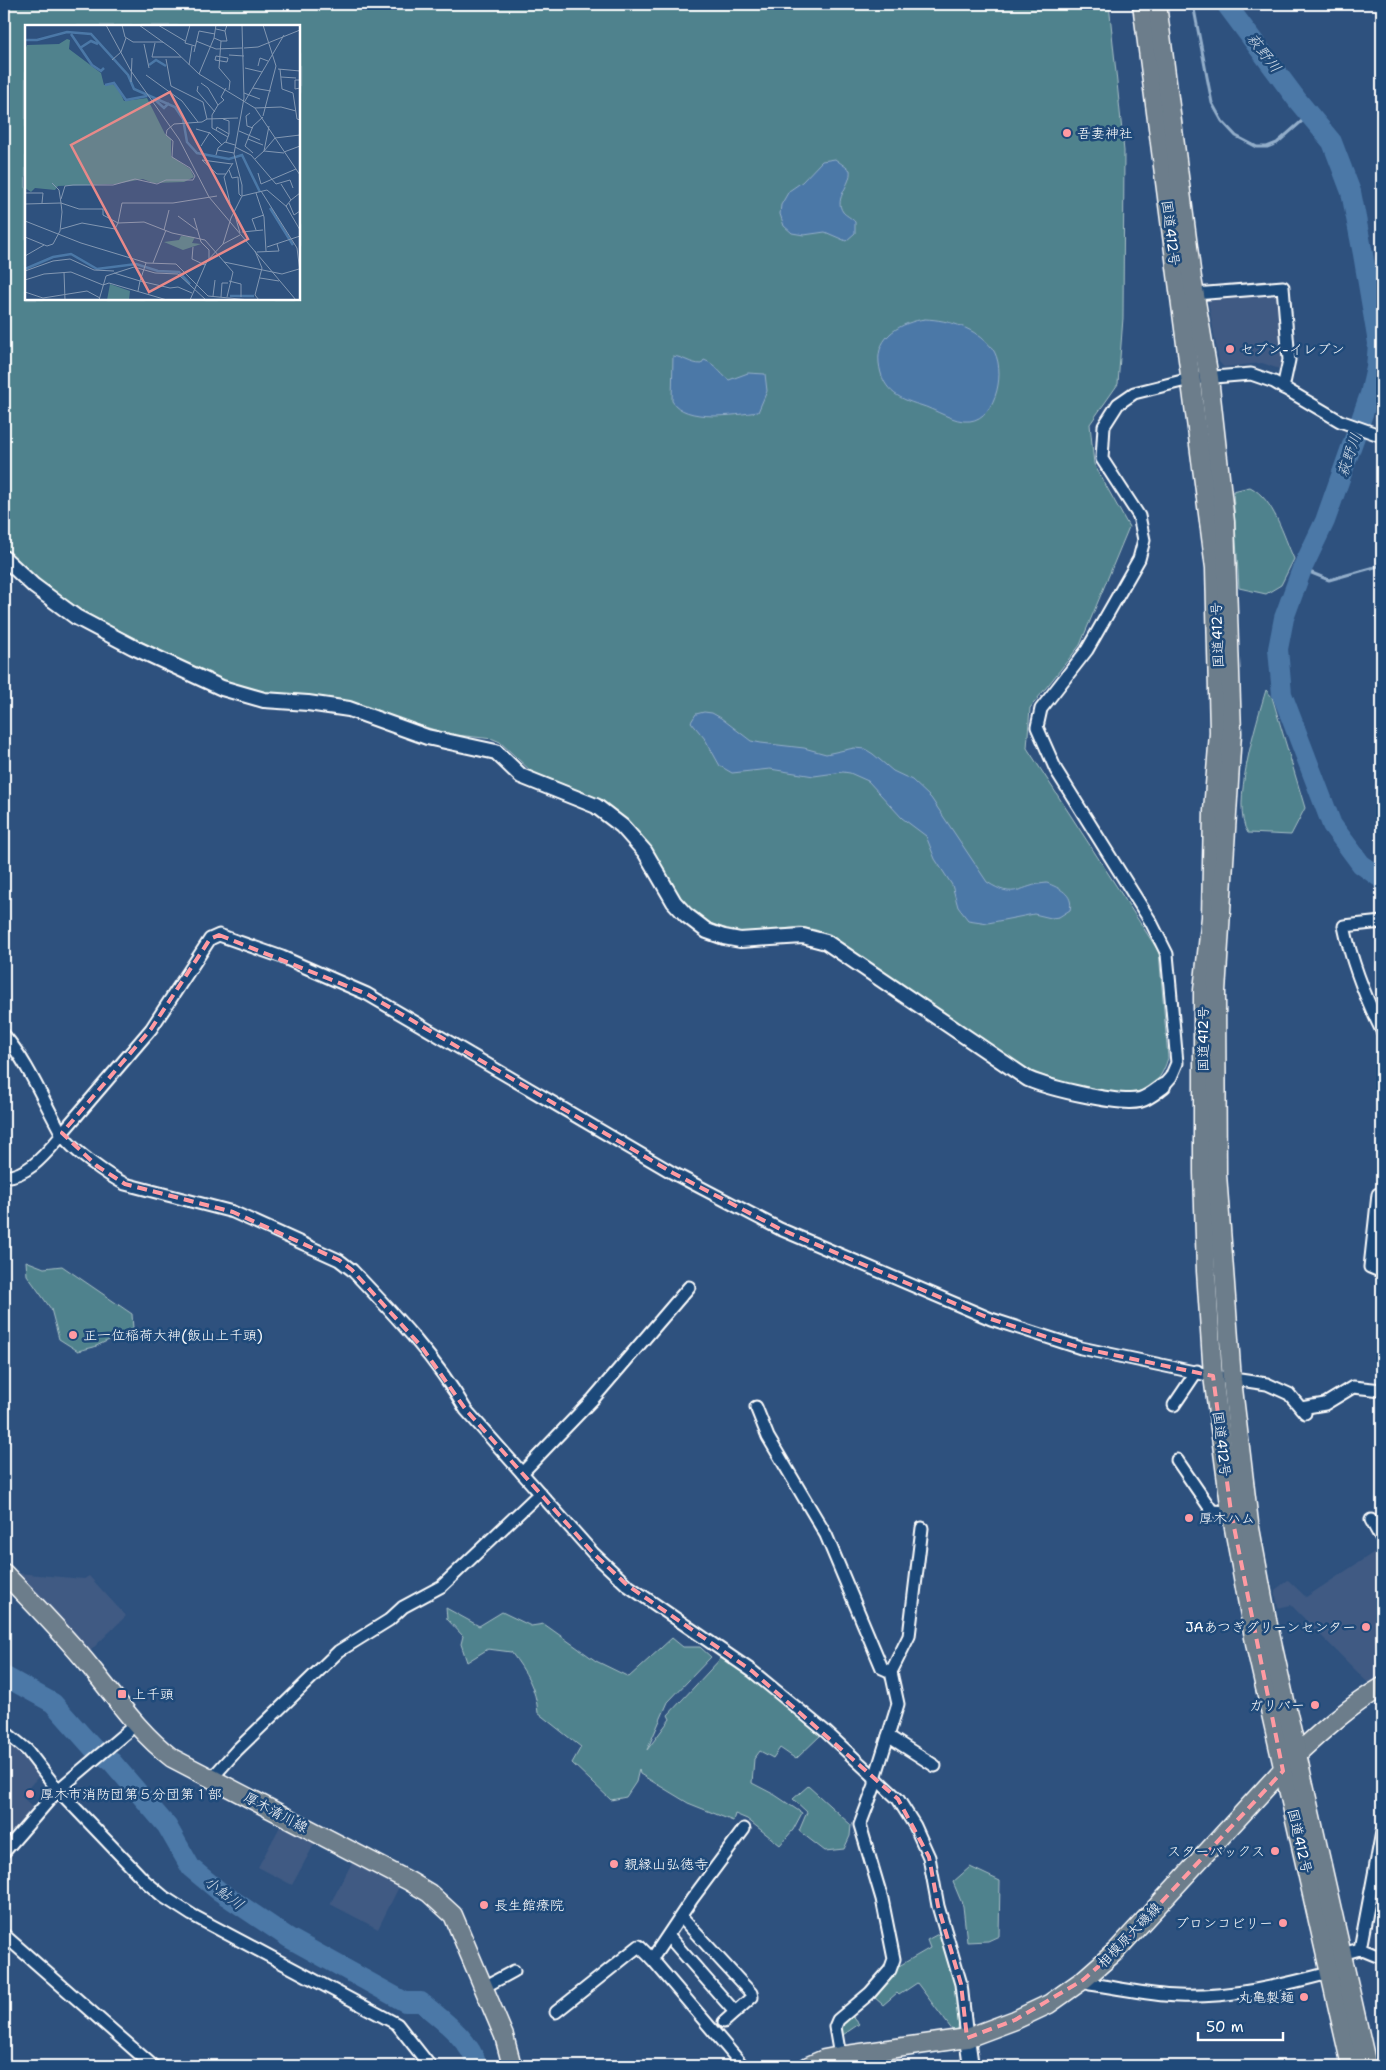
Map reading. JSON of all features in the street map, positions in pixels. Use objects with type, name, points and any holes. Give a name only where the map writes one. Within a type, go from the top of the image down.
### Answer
[{"type":"main road","name":"国道412号","points":[[1142,4],[1215,568],[1218,633],[1219,733],[1213,811],[1210,917],[1203,990],[1205,1374],[1256,1648],[1351,2066]]},
{"type":"main road","name":"国道412号","points":[[1157,4],[1195,294],[1209,378],[1225,522],[1231,633],[1232,733],[1221,940],[1216,992],[1217,1174],[1232,1380],[1249,1523],[1268,1626],[1367,2066]]},
{"type":"main road","name":"厚木清川線","points":[[5,1575],[79,1654],[130,1729],[172,1758],[429,1894],[453,1915],[504,2036],[512,2066]]},
{"type":"main road","name":"相模原大磯線","points":[[808,2066],[840,2056],[967,2038],[1015,2020],[1049,2004],[1083,1980],[1116,1951],[1297,1754],[1342,1713],[1382,1687]]},
{"type":"street","points":[[1195,294],[1283,286],[1289,360],[1283,388]]},
{"type":"street","points":[[4,558],[34,586],[76,616],[133,647],[222,688],[264,700],[308,703],[350,709],[427,737],[496,752],[521,776],[596,806],[622,826],[645,852],[674,902],[695,923],[715,934],[740,940],[803,936],[826,942],[1028,1079],[1064,1091],[1132,1101],[1149,1096],[1163,1086],[1177,1063],[1167,954],[1151,922],[1056,770],[1042,742],[1038,719],[1041,708],[1087,650],[1139,559],[1144,540],[1139,516],[1102,459],[1104,426],[1118,404],[1134,393],[1190,379],[1251,374],[1283,388],[1340,420],[1377,434]]},
{"type":"street","points":[[1382,922],[1344,926],[1350,957],[1363,991],[1382,1031]]},
{"type":"street","points":[[4,1177],[17,1176],[37,1163],[151,1029],[210,939],[219,935],[282,957],[367,994],[673,1173],[780,1229],[991,1319],[1081,1348],[1136,1361],[1232,1380],[1268,1384],[1289,1394],[1303,1410],[1325,1404],[1353,1387],[1382,1390]]},
{"type":"street","points":[[4,1035],[19,1053],[62,1134],[97,1166],[125,1184],[233,1212],[339,1260],[352,1270],[385,1304],[452,1386],[466,1410],[593,1553],[628,1585],[752,1671],[825,1731],[898,1799],[915,1826],[929,1857],[938,1906],[960,1984],[972,2066]]},
{"type":"street","points":[[1378,1194],[1370,1267],[1382,1272]]},
{"type":"street","points":[[522,1473],[593,1399],[689,1287]]},
{"type":"street","points":[[1174,1405],[1205,1374]]},
{"type":"street","points":[[756,1407],[768,1436],[826,1536],[882,1668],[891,1672]]},
{"type":"street","points":[[1177,1460],[1212,1511],[1231,1512]]},
{"type":"street","points":[[212,1778],[237,1750],[339,1651],[388,1620],[403,1607],[442,1586],[540,1493]]},
{"type":"street","points":[[1371,1520],[1382,1540]]},
{"type":"street","points":[[840,2056],[835,2027],[838,2020],[870,1993],[890,1970],[894,1959],[882,1899],[860,1825],[875,1785],[875,1778],[898,1704],[891,1672],[909,1636],[922,1528]]},
{"type":"street","points":[[4,1852],[60,1788],[130,1729]]},
{"type":"street","points":[[4,1731],[27,1750],[60,1788],[164,1898],[192,1915],[397,2024],[430,2066]]},
{"type":"street","points":[[888,1736],[935,1766]]},
{"type":"street","points":[[652,1959],[744,1829]]},
{"type":"street","points":[[1360,1949],[1382,1832]]},
{"type":"street","points":[[681,1917],[751,1993],[752,1997],[724,2022]]},
{"type":"street","points":[[4,1935],[152,2066]]},
{"type":"street","points":[[669,1937],[735,2012]]},
{"type":"street","points":[[556,2012],[639,1946],[743,2066]]},
{"type":"street","points":[[1342,1954],[1360,1949],[1382,1958]]},
{"type":"street","points":[[484,1987],[514,1971]]},
{"type":"street","points":[[1083,1980],[1090,1984],[1176,1996],[1204,1996],[1280,1986],[1329,1973]]},
{"type":"highlighted area","points":[[219,935],[367,994],[673,1173],[780,1229],[991,1319],[1081,1348],[1213,1376],[1231,1512],[1283,1771],[1116,1951],[1083,1980],[1015,2020],[967,2038],[961,1984],[938,1906],[929,1857],[898,1799],[752,1671],[627,1585],[593,1553],[466,1410],[421,1346],[352,1270],[339,1260],[233,1212],[125,1184],[97,1166],[62,1133],[151,1029],[210,939]]},
{"type":"shaded area","points":[[835,159],[850,170],[850,176],[840,202],[844,213],[855,222],[855,233],[846,241],[825,232],[804,235],[792,233],[784,226],[780,214],[781,205],[789,191],[802,182],[822,161]]},
{"type":"shaded area","points":[[1278,289],[1285,371],[1262,363],[1224,367],[1219,362],[1207,295]]},
{"type":"shaded area","points":[[925,319],[962,326],[978,335],[992,348],[999,367],[997,391],[987,411],[979,418],[970,421],[958,420],[911,402],[897,395],[883,380],[879,353],[886,338],[892,332],[908,323]]},
{"type":"shaded area","points":[[673,356],[697,364],[701,364],[704,360],[715,366],[729,380],[748,373],[765,374],[767,391],[758,412],[711,416],[699,415],[678,408],[672,401]]},
{"type":"shaded area","points":[[712,713],[721,718],[751,741],[804,748],[826,754],[854,748],[865,749],[893,771],[912,780],[931,798],[987,882],[997,888],[1011,891],[1047,883],[1065,892],[1070,900],[1070,910],[1059,917],[1051,918],[1034,914],[988,923],[968,920],[958,907],[952,885],[935,859],[926,836],[902,818],[868,781],[843,772],[814,776],[770,769],[732,773],[720,766],[705,739],[691,722],[696,714]]},
{"type":"shaded area","points":[[1382,1547],[1382,1678],[1370,1685],[1291,1605],[1278,1608],[1275,1590],[1288,1580],[1306,1597]]},
{"type":"shaded area","points":[[17,1573],[84,1579],[89,1576],[126,1616],[89,1652]]},
{"type":"shaded area","points":[[4,1734],[21,1749],[41,1774],[21,1796],[34,1808],[4,1841]]},
{"type":"shaded area","points":[[282,1823],[316,1841],[292,1885],[258,1867]]},
{"type":"shaded area","points":[[353,1861],[400,1885],[378,1929],[330,1904]]},
{"type":"green space","points":[[4,4],[1109,4],[1124,151],[1123,318],[1118,384],[1090,424],[1094,464],[1129,527],[1080,645],[1030,708],[1027,748],[1159,952],[1168,1058],[1164,1068],[1156,1081],[1148,1088],[1131,1093],[1115,1093],[1081,1087],[1047,1077],[1020,1066],[832,937],[816,930],[800,927],[748,933],[716,926],[700,918],[686,907],[647,842],[612,809],[585,793],[534,774],[500,742],[493,739],[448,734],[336,699],[263,693],[223,681],[93,618],[39,581],[4,547]]},
{"type":"green space","points":[[1250,487],[1272,509],[1294,559],[1281,585],[1266,594],[1239,588],[1233,491]]},
{"type":"green space","points":[[1266,690],[1272,697],[1305,808],[1291,835],[1248,833],[1243,821],[1243,784]]},
{"type":"green space","points":[[26,1261],[44,1268],[62,1266],[132,1314],[133,1329],[94,1347],[78,1351],[59,1339],[51,1309],[27,1275]]},
{"type":"green space","points":[[446,1608],[479,1626],[502,1612],[531,1626],[544,1624],[596,1661],[629,1677],[672,1638],[683,1647],[700,1647],[711,1657],[668,1702],[647,1750],[670,1719],[668,1715],[723,1656],[822,1734],[796,1759],[780,1748],[773,1758],[760,1751],[754,1759],[752,1783],[775,1795],[802,1813],[793,1830],[780,1845],[747,1819],[735,1814],[733,1821],[688,1803],[640,1774],[639,1769],[636,1782],[626,1797],[611,1800],[572,1763],[581,1747],[538,1713],[535,1696],[529,1681],[511,1652],[488,1649],[467,1662],[461,1644],[463,1636],[447,1619]]},
{"type":"green space","points":[[808,1786],[851,1825],[850,1836],[844,1849],[825,1851],[799,1831],[807,1812],[793,1799]]},
{"type":"green space","points":[[970,1867],[1000,1881],[999,1936],[988,1941],[967,1942],[963,1906],[953,1882]]},
{"type":"green space","points":[[940,1933],[952,1968],[957,1993],[958,2029],[953,2031],[917,1983],[899,1995],[897,1993],[883,2005],[873,1996],[892,1970],[930,1948],[927,1940]]},
{"type":"green space","points":[[850,2013],[859,2024],[840,2037],[839,2024]]},
{"type":"waterway","points":[[1193,4],[1212,103],[1222,121],[1236,136],[1257,147],[1267,147],[1277,143],[1310,114]]},
{"type":"waterway","name":"萩野川","points":[[1226,4],[1298,101],[1332,142],[1351,192],[1363,254],[1378,343],[1376,368],[1370,394],[1325,521],[1302,569],[1284,618],[1278,649],[1282,694],[1332,825],[1361,864],[1382,879]]},
{"type":"waterway","points":[[1302,569],[1329,580],[1382,565]]},
{"type":"waterway","name":"小鮎川","points":[[4,1676],[53,1703],[93,1748],[112,1762],[167,1826],[191,1868],[219,1891],[289,1938],[405,2002],[421,2002],[462,2039],[469,2047],[477,2066]]},
{"type":"place","name":"吾妻神社","points":[[1067,133]]},
{"type":"place","name":"セブン-イレブン","points":[[1230,349]]},
{"type":"place","name":"正一位稲荷大神(飯山上千頭)","points":[[73,1335]]},
{"type":"place","name":"厚木ハム","points":[[1189,1518]]},
{"type":"place","name":"JAあつぎグリーンセンター","points":[[1366,1627]]},
{"type":"place","name":"上千頭","points":[[122,1694]]},
{"type":"place","name":"ガリバー","points":[[1315,1705]]},
{"type":"place","name":"厚木市消防団第５分団第１部","points":[[30,1794]]},
{"type":"place","name":"スターバックス","points":[[1275,1851]]},
{"type":"place","name":"親縁山弘徳寺","points":[[614,1864]]},
{"type":"place","name":"長生館療院","points":[[484,1905]]},
{"type":"place","name":"ブロンコビリー","points":[[1283,1923]]},
{"type":"place","name":"丸亀製麺","points":[[1304,1997]]}]
